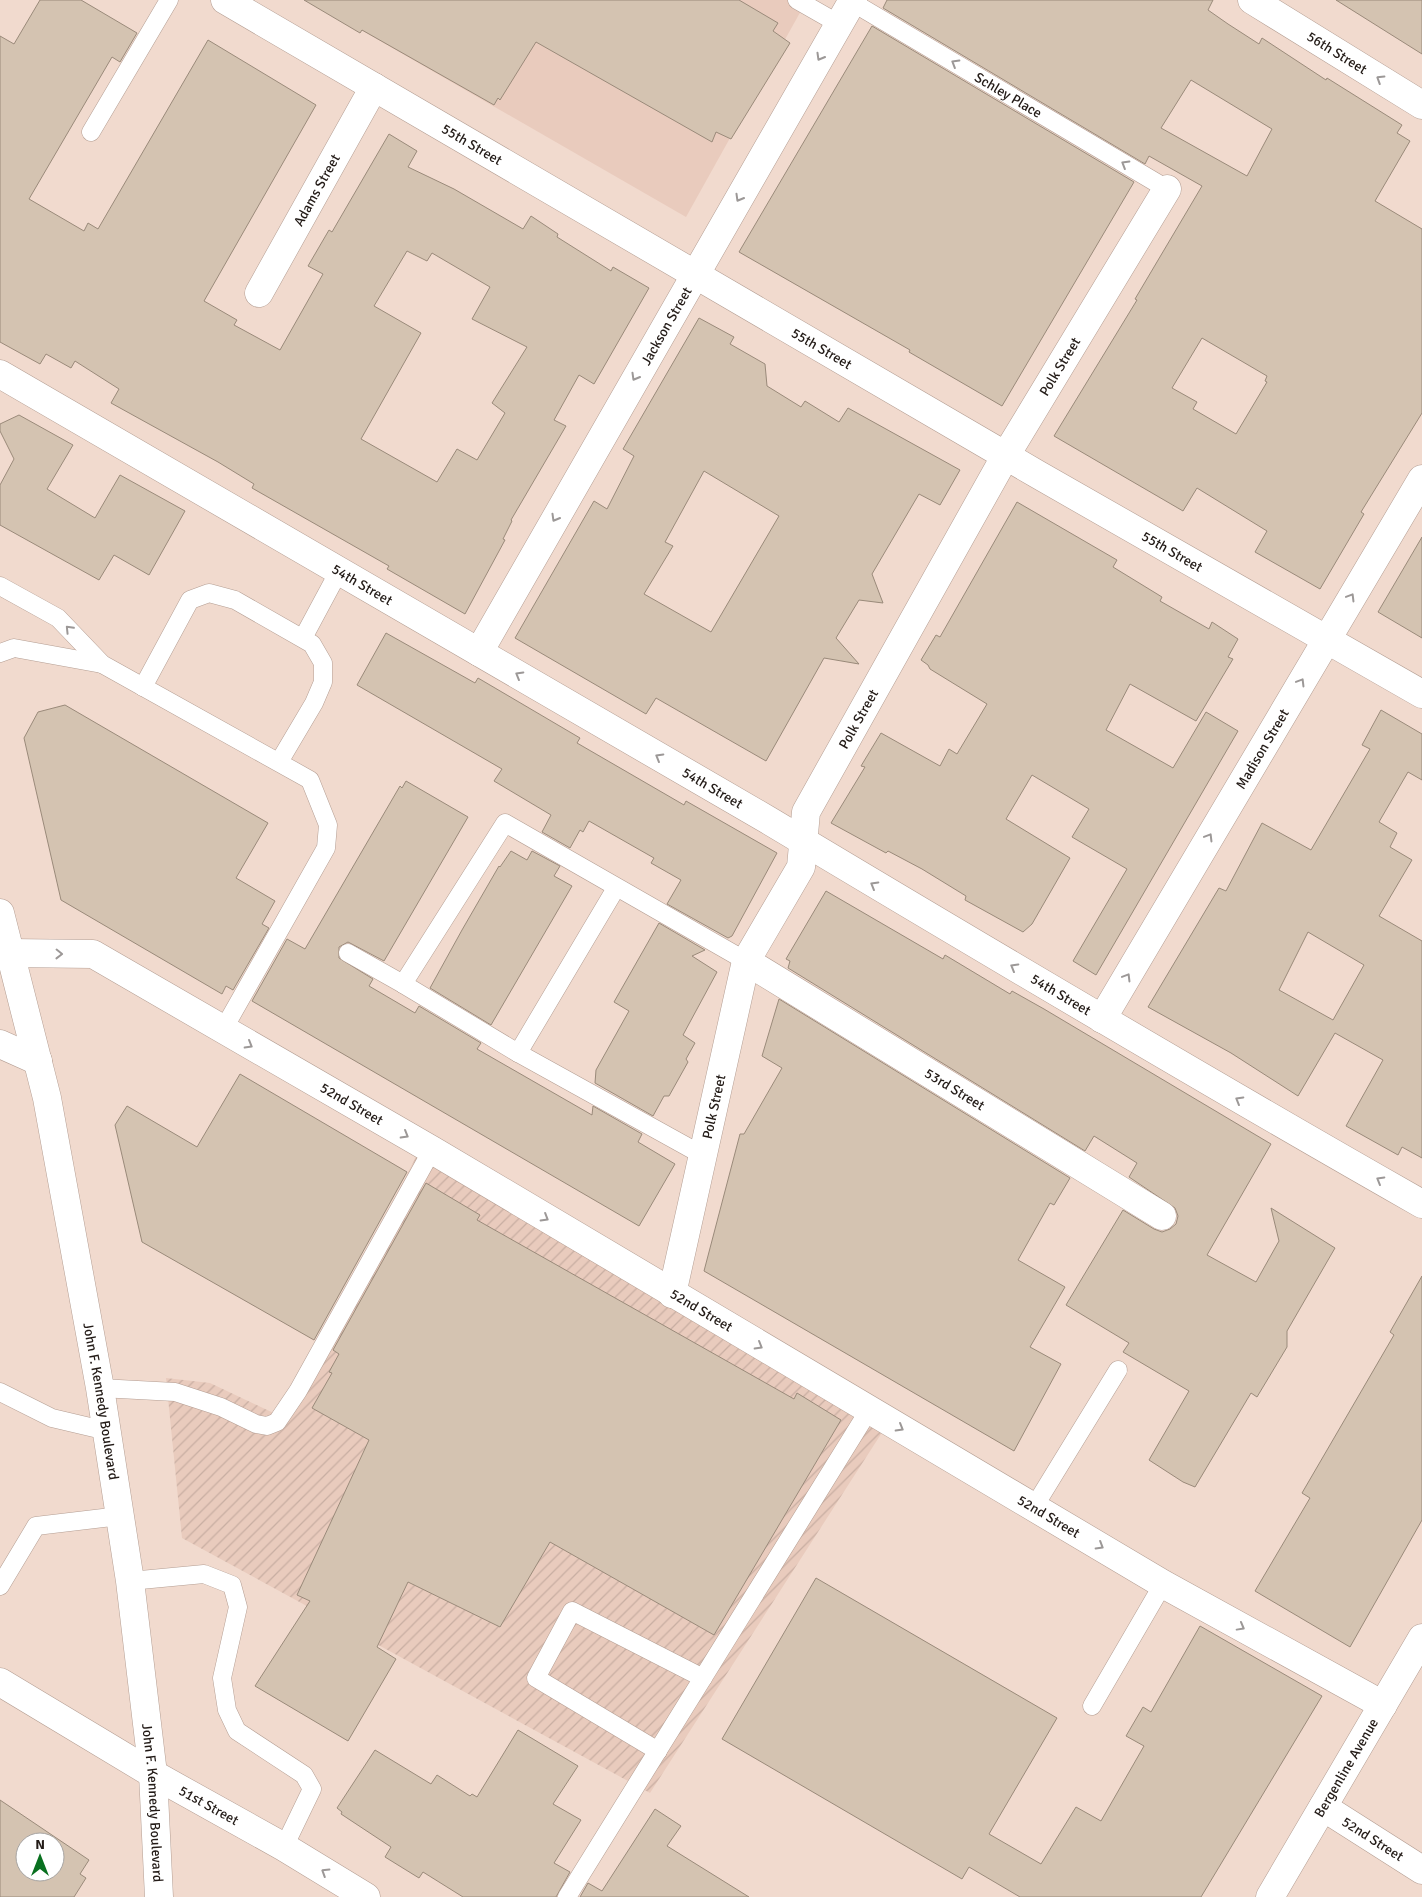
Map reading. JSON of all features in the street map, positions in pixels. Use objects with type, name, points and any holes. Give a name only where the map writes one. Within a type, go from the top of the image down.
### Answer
[{"type":"street","name":"55th Street","points":[[225,0],[1006,455],[1422,694]]},
{"type":"street","name":"56th Street","points":[[1252,0],[1422,105]]},
{"type":"street","name":"Jackson Street","points":[[478,652],[848,9]]},
{"type":"street","name":"Adams Street","points":[[259,293],[374,87]]},
{"type":"street","name":"Polk Street","points":[[672,1294],[746,961],[801,867],[806,812],[1006,455],[1167,189]]},
{"type":"street","name":"54th Street","points":[[0,374],[1422,1204]]},
{"type":"street","name":"Madison Street","points":[[1102,1018],[1422,479]]},
{"type":"street","name":"John F. Kennedy Boulevard","points":[[0,913],[38,1061],[107,1431],[130,1581],[154,1774],[159,1897]]},
{"type":"street","name":"52nd Street","points":[[10,953],[93,954],[432,1150],[1163,1584],[1384,1705]]},
{"type":"street","name":"53rd Street","points":[[746,961],[1162,1216]]},
{"type":"street","points":[[0,1044],[38,1061]]},
{"type":"street","name":"Bergenline Avenue","points":[[1270,1897],[1422,1638]]},
{"type":"street","name":"51st Street","points":[[0,1682],[154,1774],[284,1847],[366,1897]]},
{"type":"street","name":"52nd Street","points":[[1323,1807],[1422,1870]]},
{"type":"lane","points":[[91,132],[169,0]]},
{"type":"lane","name":"Schley Place","points":[[797,0],[848,9],[1167,189]]},
{"type":"lane","points":[[303,638],[340,571]]},
{"type":"lane","points":[[0,586],[58,618],[102,664],[310,780],[328,825],[326,848],[223,1030]]},
{"type":"lane","points":[[143,687],[190,600],[209,593],[235,600],[312,644],[322,663],[323,682],[279,762]]},
{"type":"lane","points":[[0,653],[14,648],[102,664]]},
{"type":"lane","points":[[403,984],[505,823],[746,961]]},
{"type":"lane","points":[[518,1053],[616,888]]},
{"type":"lane","points":[[348,953],[518,1053],[704,1156]]},
{"type":"lane","points":[[100,1388],[176,1392],[221,1407],[256,1424],[267,1426],[277,1422],[303,1383],[432,1150]]},
{"type":"lane","points":[[1034,1507],[1118,1370]]},
{"type":"lane","points":[[0,1392],[52,1418],[107,1431]]},
{"type":"lane","points":[[568,1897],[869,1410]]},
{"type":"lane","points":[[0,1586],[36,1526],[120,1516]]},
{"type":"lane","points":[[130,1581],[204,1574],[232,1585],[238,1607],[222,1678],[227,1710],[237,1731],[304,1775],[312,1789],[284,1847]]},
{"type":"lane","points":[[1092,1706],[1163,1584]]},
{"type":"lane","points":[[658,1752],[536,1678],[572,1611],[703,1678]]},
{"type":"shaded area","points":[[309,0],[807,0],[686,217]]},
{"type":"shaded area","points":[[417,1155],[883,1431],[650,1793],[182,1538],[166,1378],[210,1383],[282,1417]]},
{"type":"building","points":[[40,0],[81,0],[137,33],[120,62],[112,57],[29,199],[84,231],[88,223],[98,229],[208,40],[316,105],[204,301],[237,320],[234,325],[280,350],[323,274],[308,266],[329,230],[332,232],[389,134],[417,151],[408,167],[454,189],[523,229],[531,216],[558,234],[557,237],[611,271],[613,267],[649,288],[594,384],[579,375],[554,420],[566,426],[511,520],[503,539],[505,540],[465,614],[387,569],[389,566],[252,488],[254,484],[218,462],[111,403],[119,389],[75,361],[71,368],[46,354],[40,364],[0,342],[0,36],[14,44]],"holes":[[[407,251],[427,261],[432,253],[490,287],[472,319],[527,347],[492,403],[505,413],[477,460],[457,449],[437,482],[361,439],[421,333],[374,306]]]},
{"type":"building","points":[[304,0],[739,0],[778,23],[773,31],[790,43],[731,139],[716,132],[712,142],[536,42],[500,100],[498,98],[494,105],[362,30],[360,33]]},
{"type":"building","points":[[887,0],[1213,0],[1208,10],[1228,24],[1259,44],[1262,38],[1326,80],[1327,78],[1402,125],[1397,133],[1410,141],[1375,201],[1422,229],[1422,413],[1361,512],[1364,514],[1320,589],[1255,552],[1267,531],[1197,488],[1183,511],[1054,436],[1137,300],[1135,299],[1202,186],[1149,156],[1145,164],[883,8]],"holes":[[[1191,80],[1272,129],[1247,176],[1161,128]],[[1202,338],[1267,376],[1265,381],[1267,382],[1236,434],[1193,409],[1197,402],[1172,388]]]},
{"type":"building","points":[[1336,0],[1422,0],[1422,54]]},
{"type":"building","points":[[872,26],[1134,182],[1002,406],[909,352],[910,350],[739,252]]},
{"type":"building","points":[[699,318],[734,337],[730,344],[765,364],[767,386],[801,407],[805,401],[839,422],[848,408],[960,470],[940,505],[919,494],[872,574],[883,603],[859,600],[836,638],[859,664],[824,658],[766,761],[656,698],[646,714],[515,638],[594,501],[607,509],[634,456],[623,449]],"holes":[[[704,471],[779,516],[711,632],[644,594],[673,546],[665,542]]]},
{"type":"building","points":[[19,415],[73,445],[47,489],[95,518],[120,475],[185,511],[149,575],[114,555],[99,580],[0,525],[0,485],[14,459],[0,431],[0,424]]},
{"type":"building","points":[[1017,502],[1117,560],[1113,567],[1162,597],[1160,601],[1209,629],[1212,622],[1238,639],[1228,657],[1233,659],[1196,721],[1130,684],[1106,730],[1173,768],[1206,712],[1238,731],[1096,975],[1073,961],[1127,869],[1072,837],[1089,809],[1032,775],[1006,819],[1070,858],[1032,924],[1023,932],[965,900],[966,896],[922,869],[888,851],[886,853],[831,823],[865,767],[861,766],[881,733],[940,766],[949,749],[957,754],[987,704],[930,669],[921,660],[936,635],[940,637]]},
{"type":"building","points":[[1422,537],[1422,638],[1378,612]]},
{"type":"building","points":[[386,633],[475,683],[478,678],[580,738],[577,743],[684,805],[686,801],[777,853],[732,936],[728,938],[667,904],[681,880],[651,863],[654,858],[589,821],[583,832],[580,830],[570,848],[542,832],[551,815],[494,781],[502,769],[357,685]]},
{"type":"building","points":[[65,705],[268,823],[236,878],[275,901],[262,924],[269,928],[233,990],[226,986],[222,994],[61,900],[24,738],[38,712]]},
{"type":"building","points":[[1381,710],[1422,734],[1422,780],[1408,772],[1379,822],[1397,833],[1390,847],[1412,860],[1379,916],[1422,941],[1422,1158],[1402,1147],[1398,1155],[1346,1126],[1383,1060],[1335,1033],[1298,1096],[1231,1053],[1148,1007],[1219,888],[1226,891],[1262,823],[1311,850],[1370,749],[1362,745]],"holes":[[[1308,932],[1364,965],[1333,1020],[1279,990]]]},
{"type":"building","points":[[406,781],[468,817],[384,961],[348,942],[339,947],[339,958],[373,979],[369,986],[415,1013],[419,1006],[481,1043],[477,1049],[592,1115],[593,1106],[642,1134],[638,1142],[675,1164],[639,1226],[252,1001],[287,939],[305,949],[400,786],[402,788]]},
{"type":"building","points":[[511,851],[527,860],[532,851],[560,866],[554,876],[572,886],[491,1025],[430,988],[499,866]]},
{"type":"building","points":[[826,891],[943,959],[945,955],[1010,994],[1012,991],[1044,1009],[1271,1144],[1207,1255],[1256,1282],[1279,1241],[1271,1208],[1335,1248],[1287,1331],[1287,1347],[1257,1397],[1251,1393],[1195,1487],[1183,1482],[1149,1460],[1189,1391],[1123,1352],[1129,1343],[1066,1305],[1123,1210],[1162,1232],[1176,1224],[1178,1216],[1175,1208],[1129,1177],[1137,1163],[1094,1136],[1085,1151],[788,968],[790,961],[786,959]]},
{"type":"building","points":[[659,923],[705,950],[692,956],[717,972],[683,1035],[695,1043],[686,1059],[688,1062],[669,1096],[664,1096],[653,1116],[595,1083],[596,1070],[629,1011],[614,1002]]},
{"type":"building","points":[[779,999],[1070,1178],[1054,1205],[1050,1203],[1018,1260],[1065,1287],[1030,1347],[1061,1364],[1014,1451],[704,1271],[740,1134],[744,1134],[782,1068],[762,1056]]},
{"type":"building","points":[[240,1074],[407,1172],[314,1340],[142,1242],[115,1125],[127,1106],[197,1147]]},
{"type":"building","points":[[426,1183],[480,1215],[477,1220],[794,1399],[797,1393],[841,1420],[714,1635],[550,1542],[500,1627],[408,1582],[377,1647],[396,1659],[348,1741],[255,1686],[310,1601],[297,1595],[369,1440],[312,1408],[332,1373],[329,1372],[339,1354],[333,1350]]},
{"type":"building","points":[[1422,1276],[1422,1520],[1350,1647],[1255,1591],[1310,1498],[1302,1493],[1394,1335],[1390,1332]]},
{"type":"building","points":[[816,1578],[1057,1718],[989,1834],[1041,1864],[1076,1807],[1101,1821],[1144,1746],[1126,1736],[1143,1707],[1151,1712],[1200,1626],[1322,1696],[1201,1897],[1020,1897],[969,1867],[962,1879],[722,1739]]},
{"type":"building","points":[[518,1730],[578,1766],[553,1804],[581,1820],[554,1863],[570,1872],[556,1897],[463,1897],[423,1872],[419,1878],[385,1857],[391,1847],[341,1814],[342,1812],[337,1808],[375,1750],[431,1784],[437,1775],[470,1796],[472,1794],[477,1797]]},
{"type":"building","points":[[0,1800],[47,1832],[15,1832],[15,1882],[65,1882],[65,1844],[89,1860],[80,1874],[86,1878],[74,1897],[0,1897]]},
{"type":"building","points":[[655,1809],[681,1826],[667,1846],[749,1897],[580,1897],[588,1883],[602,1891]]}]
